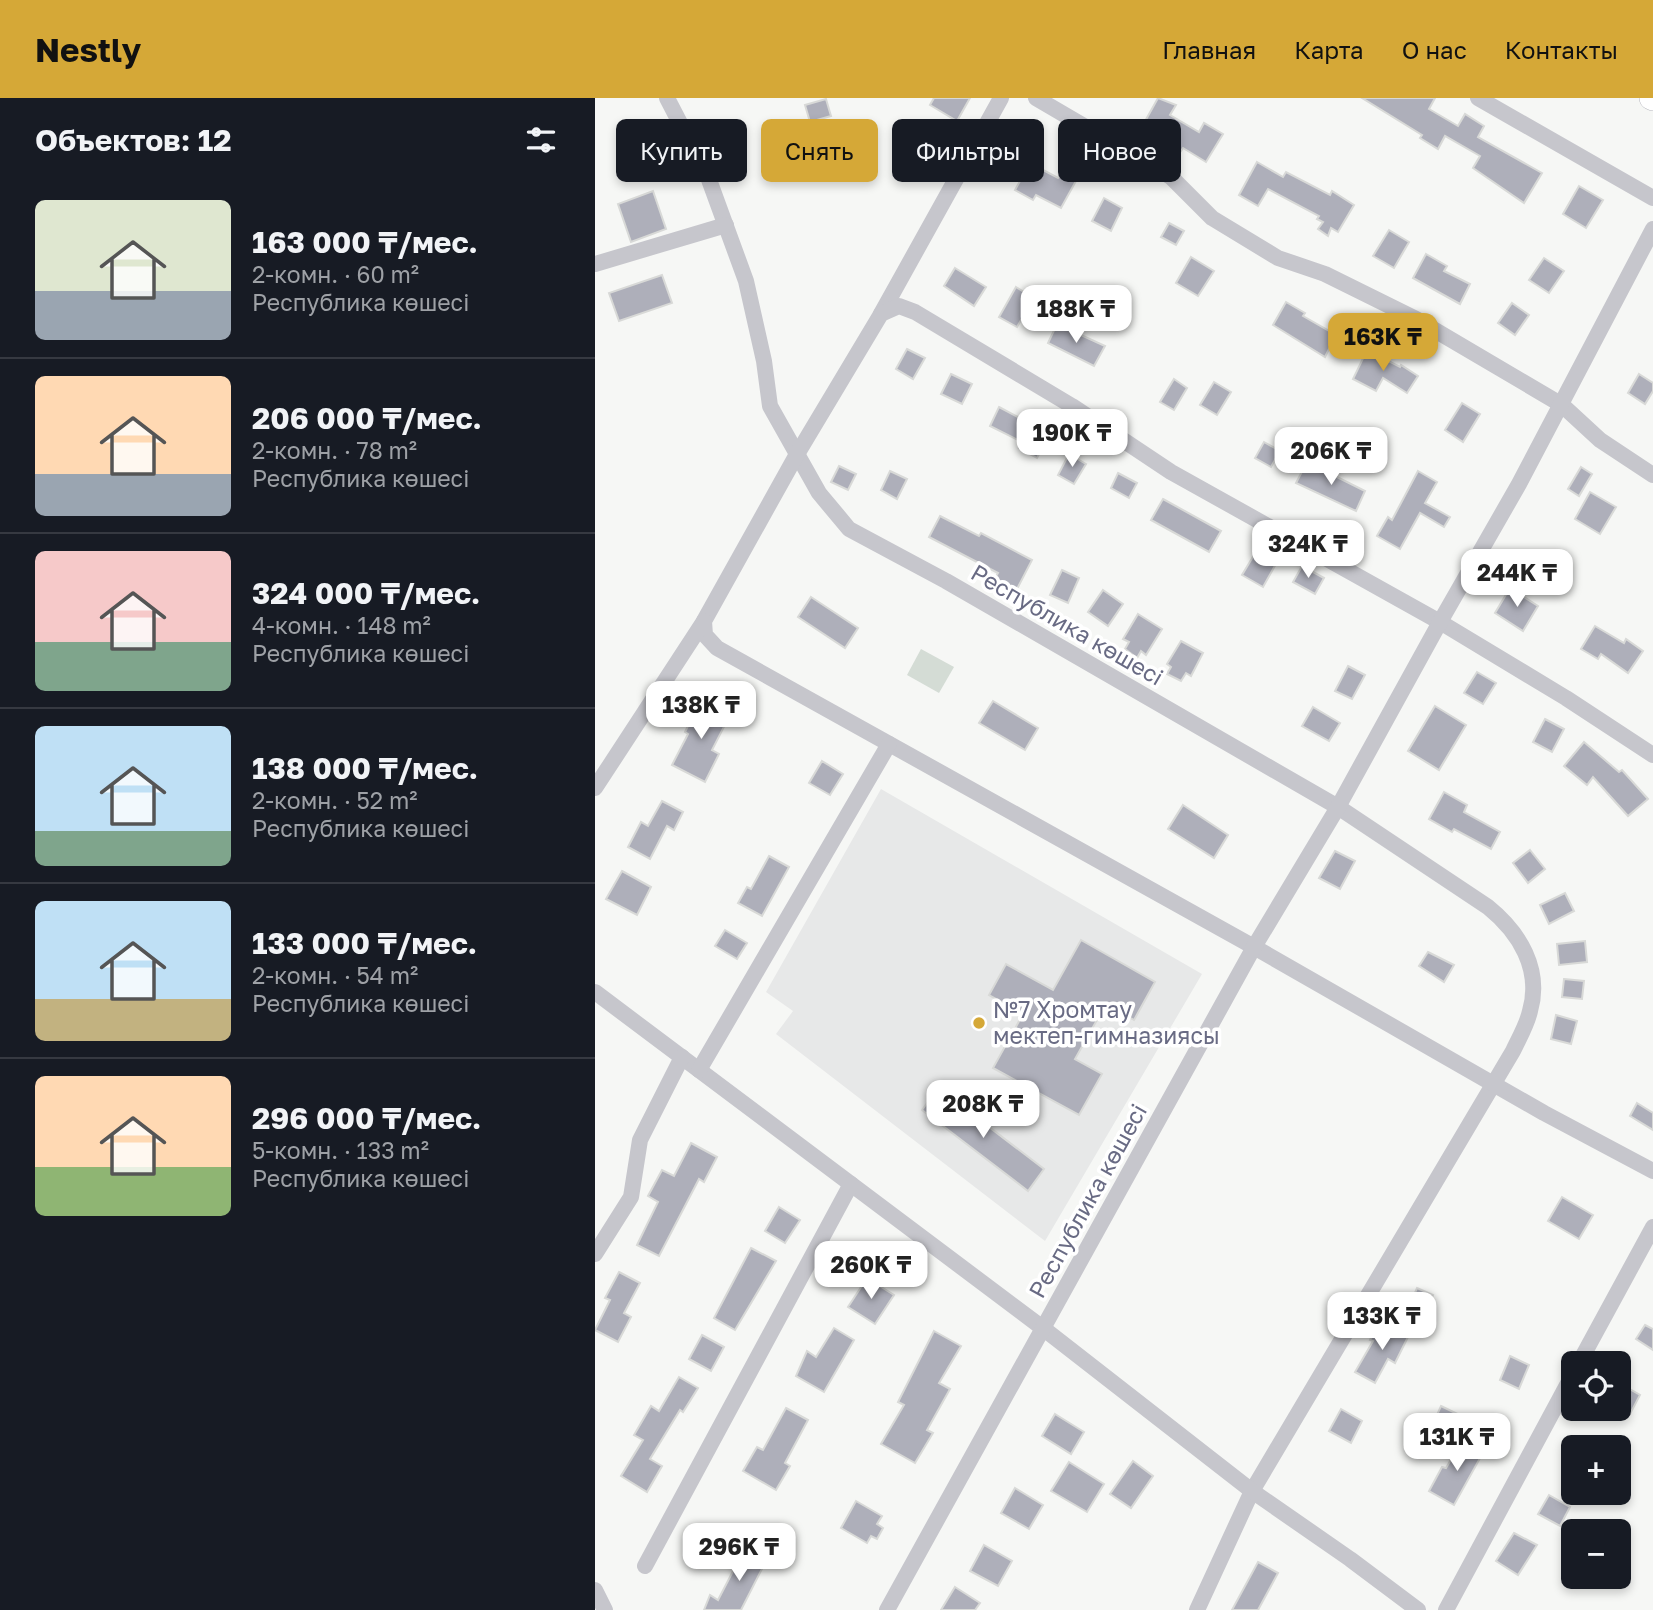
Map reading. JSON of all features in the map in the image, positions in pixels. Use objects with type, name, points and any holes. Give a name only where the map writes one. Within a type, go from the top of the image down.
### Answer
[{"type":"street","name":"Республика көшесі","points":[[667,98],[708,177],[746,281],[764,361],[770,406],[818,493],[849,528],[1338,807],[1488,906],[1507,922],[1522,942],[1534,991],[1530,1012],[1513,1051],[1252,1491],[1197,1610]]},
{"type":"street","points":[[595,788],[704,628],[796,456],[881,314],[1001,98]]},
{"type":"street","points":[[1036,98],[1171,177],[1212,218],[1278,258],[1325,274],[1416,319],[1562,405],[1600,440],[1653,475]]},
{"type":"street","points":[[1478,98],[1653,198]]},
{"type":"street","points":[[595,264],[726,225]]},
{"type":"street","name":"Республика көшесі","points":[[887,1610],[1254,947],[1338,807],[1520,484],[1653,229]]},
{"type":"street","points":[[881,314],[899,306],[915,312],[1072,406],[1171,472],[1440,622],[1566,698],[1653,755]]},
{"type":"street","points":[[704,628],[717,648],[1653,1171]]},
{"type":"street","points":[[699,1070],[889,744]]},
{"type":"street","name":"Республика көшесі","points":[[595,992],[1044,1329],[1252,1491],[1418,1610]]},
{"type":"street","points":[[595,1254],[631,1197],[641,1140],[682,1057]]},
{"type":"street","points":[[645,1566],[851,1184]]},
{"type":"street","points":[[1586,1351],[1653,1227]]},
{"type":"street","points":[[1446,1610],[1561,1396]]},
{"type":"shaded area","points":[[921,649],[954,667],[939,693],[907,675]]},
{"type":"shaded area","name":"№7 Хромтау мектеп-гимназиясы","points":[[881,789],[1202,974],[1045,1241],[776,1034],[793,1011],[766,992]]},
{"type":"building","points":[[934,98],[970,98],[958,119],[930,105]]},
{"type":"building","points":[[1158,98],[1176,105],[1170,115],[1177,119],[1146,119]]},
{"type":"building","points":[[1362,98],[1435,98],[1429,109],[1458,126],[1465,114],[1484,126],[1478,137],[1542,173],[1524,203],[1473,168],[1480,156],[1445,136],[1438,149],[1420,138],[1422,135]]},
{"type":"building","points":[[826,99],[831,116],[809,119],[805,105]]},
{"type":"building","points":[[1181,121],[1199,132],[1204,123],[1223,134],[1206,162],[1183,148],[1181,151]]},
{"type":"building","points":[[1257,162],[1283,177],[1286,172],[1330,195],[1332,191],[1354,205],[1338,232],[1331,228],[1328,236],[1318,229],[1323,222],[1317,219],[1319,216],[1268,189],[1258,206],[1239,195]]},
{"type":"building","points":[[1044,170],[1058,178],[1058,182],[1075,182],[1061,208],[1036,195],[1033,200],[1015,190],[1019,182],[1044,182]]},
{"type":"building","points":[[1579,186],[1603,200],[1586,228],[1563,214]]},
{"type":"building","points":[[653,191],[666,229],[631,242],[618,204]]},
{"type":"building","points":[[1104,198],[1122,208],[1111,231],[1092,221]]},
{"type":"building","points":[[1169,223],[1184,231],[1176,245],[1161,237]]},
{"type":"building","points":[[1389,230],[1409,242],[1394,268],[1373,256]]},
{"type":"building","points":[[1426,254],[1447,266],[1444,271],[1470,284],[1460,304],[1413,278]]},
{"type":"building","points":[[1191,257],[1214,271],[1198,296],[1176,283]]},
{"type":"building","points":[[1544,258],[1564,271],[1549,293],[1529,280]]},
{"type":"building","points":[[955,268],[986,287],[974,306],[944,286]]},
{"type":"building","points":[[662,275],[672,303],[619,321],[609,293]]},
{"type":"building","points":[[1016,287],[1034,298],[1017,327],[999,317]]},
{"type":"building","points":[[1286,302],[1305,313],[1303,316],[1336,335],[1325,357],[1273,325]]},
{"type":"building","points":[[1512,303],[1529,315],[1515,335],[1498,323]]},
{"type":"building","points":[[1057,324],[1105,346],[1094,366],[1048,343]]},
{"type":"building","points":[[907,349],[925,358],[913,379],[896,369]]},
{"type":"building","points":[[1367,350],[1418,376],[1407,393],[1383,378],[1376,391],[1353,379]]},
{"type":"building","points":[[951,374],[972,384],[962,404],[941,394]]},
{"type":"building","points":[[1639,374],[1653,383],[1653,391],[1645,404],[1628,393]]},
{"type":"building","points":[[1174,379],[1187,388],[1174,410],[1160,402]]},
{"type":"building","points":[[1214,382],[1231,392],[1217,415],[1200,405]]},
{"type":"building","points":[[1462,403],[1480,414],[1463,442],[1445,430]]},
{"type":"building","points":[[999,407],[1050,434],[1037,458],[1019,448],[1022,442],[990,426]]},
{"type":"building","points":[[1264,442],[1280,451],[1271,467],[1255,458]]},
{"type":"building","points":[[1069,454],[1086,464],[1074,484],[1058,475]]},
{"type":"building","points":[[1307,462],[1365,491],[1356,511],[1296,483]]},
{"type":"building","points":[[839,466],[856,474],[848,490],[831,482]]},
{"type":"building","points":[[1581,467],[1592,474],[1579,496],[1568,489]]},
{"type":"building","points":[[890,471],[907,479],[897,499],[881,490]]},
{"type":"building","points":[[1418,471],[1437,482],[1425,503],[1450,517],[1444,527],[1420,513],[1400,549],[1377,536],[1388,517],[1392,520]]},
{"type":"building","points":[[1118,473],[1137,483],[1129,498],[1111,488]]},
{"type":"building","points":[[1590,492],[1616,507],[1600,534],[1575,519]]},
{"type":"building","points":[[1163,499],[1221,531],[1209,552],[1151,520]]},
{"type":"building","points":[[940,516],[979,536],[981,533],[1032,560],[1016,591],[994,580],[998,573],[929,537]]},
{"type":"building","points":[[1257,550],[1277,562],[1263,587],[1242,575]]},
{"type":"building","points":[[1548,556],[1564,567],[1554,580],[1539,570]]},
{"type":"building","points":[[1302,566],[1324,578],[1315,594],[1293,582]]},
{"type":"building","points":[[1062,570],[1079,578],[1068,603],[1050,595]]},
{"type":"building","points":[[1510,588],[1538,606],[1523,631],[1495,613]]},
{"type":"building","points":[[1103,590],[1123,604],[1108,626],[1088,612]]},
{"type":"building","points":[[811,597],[858,628],[845,648],[798,617]]},
{"type":"building","points":[[1138,614],[1162,629],[1146,655],[1141,651],[1137,658],[1125,649],[1129,642],[1123,639]]},
{"type":"building","points":[[1595,626],[1624,643],[1626,639],[1643,651],[1628,673],[1601,654],[1598,659],[1581,649]]},
{"type":"building","points":[[1181,641],[1203,653],[1191,676],[1186,673],[1181,681],[1167,674],[1171,667],[1167,664]]},
{"type":"building","points":[[1348,666],[1365,675],[1352,699],[1335,691]]},
{"type":"building","points":[[1477,672],[1496,683],[1483,704],[1464,693]]},
{"type":"building","points":[[701,700],[730,715],[712,750],[719,754],[705,782],[672,765]]},
{"type":"building","points":[[993,701],[1038,728],[1025,750],[979,723]]},
{"type":"building","points":[[1435,706],[1466,725],[1439,770],[1408,751]]},
{"type":"building","points":[[1313,707],[1340,723],[1329,741],[1302,726]]},
{"type":"building","points":[[1545,719],[1564,729],[1552,752],[1533,742]]},
{"type":"building","points":[[1584,742],[1619,772],[1622,770],[1648,799],[1628,816],[1593,777],[1587,785],[1564,766]]},
{"type":"building","points":[[822,761],[843,774],[830,795],[809,783]]},
{"type":"building","points":[[1444,792],[1467,805],[1464,812],[1500,832],[1491,849],[1429,819]]},
{"type":"building","points":[[662,801],[683,812],[674,830],[667,826],[650,859],[628,847],[641,822],[648,826]]},
{"type":"building","points":[[1183,805],[1228,835],[1214,858],[1168,829]]},
{"type":"building","points":[[1530,850],[1545,869],[1528,883],[1513,863]]},
{"type":"building","points":[[1335,851],[1355,861],[1340,889],[1319,878]]},
{"type":"building","points":[[769,856],[789,867],[762,916],[738,903],[747,887],[751,889]]},
{"type":"building","points":[[622,871],[651,887],[637,915],[606,899]]},
{"type":"building","points":[[1565,893],[1574,911],[1549,924],[1540,905]]},
{"type":"building","points":[[725,930],[747,943],[737,959],[715,946]]},
{"type":"building","points":[[1081,940],[1155,982],[1134,1020],[1106,1004],[1075,1059],[1102,1074],[1079,1115],[993,1068],[1023,1014],[989,995],[1006,964],[1053,990]]},
{"type":"building","points":[[1585,941],[1587,962],[1559,965],[1557,944]]},
{"type":"building","points":[[1428,952],[1454,965],[1444,982],[1419,966]]},
{"type":"building","points":[[1564,979],[1584,981],[1582,999],[1562,997]]},
{"type":"building","points":[[1556,1015],[1577,1021],[1571,1044],[1551,1039]]},
{"type":"building","points":[[938,1088],[1044,1169],[1028,1191],[922,1110]]},
{"type":"building","points":[[1637,1103],[1653,1113],[1653,1130],[1630,1116]]},
{"type":"building","points":[[691,1143],[717,1157],[704,1182],[699,1179],[659,1256],[637,1245],[658,1202],[648,1196],[662,1170],[674,1176]]},
{"type":"building","points":[[1562,1197],[1593,1215],[1579,1239],[1548,1221]]},
{"type":"building","points":[[779,1207],[800,1220],[785,1243],[765,1231]]},
{"type":"building","points":[[751,1248],[776,1261],[735,1330],[714,1318]]},
{"type":"building","points":[[619,1272],[640,1283],[624,1313],[631,1317],[618,1342],[595,1330],[610,1300],[605,1298]]},
{"type":"building","points":[[867,1278],[894,1295],[875,1324],[848,1307]]},
{"type":"building","points":[[1417,1288],[1433,1295],[1424,1316],[1408,1309]]},
{"type":"building","points":[[1389,1325],[1409,1335],[1395,1363],[1388,1359],[1375,1383],[1355,1372],[1373,1341],[1370,1340],[1376,1327],[1384,1332]]},
{"type":"building","points":[[1645,1325],[1653,1329],[1653,1350],[1636,1339]]},
{"type":"building","points":[[834,1328],[854,1340],[824,1392],[796,1376],[807,1351],[816,1357]]},
{"type":"building","points":[[934,1331],[961,1346],[939,1383],[950,1389],[927,1430],[933,1433],[915,1463],[881,1444],[904,1405],[898,1402]]},
{"type":"building","points":[[702,1335],[724,1347],[711,1371],[689,1359]]},
{"type":"building","points":[[1510,1356],[1529,1365],[1519,1389],[1500,1380]]},
{"type":"building","points":[[679,1377],[698,1388],[683,1412],[680,1410],[650,1459],[662,1466],[647,1492],[621,1476],[643,1440],[634,1435],[651,1406],[659,1411]]},
{"type":"building","points":[[1631,1390],[1640,1395],[1631,1412]]},
{"type":"building","points":[[1441,1406],[1472,1421],[1466,1432],[1436,1417]]},
{"type":"building","points":[[786,1408],[808,1420],[785,1463],[790,1466],[776,1490],[743,1471],[757,1447],[763,1450]]},
{"type":"building","points":[[1341,1409],[1362,1421],[1351,1443],[1329,1431]]},
{"type":"building","points":[[1055,1414],[1084,1432],[1071,1454],[1042,1436]]},
{"type":"building","points":[[1463,1439],[1484,1451],[1454,1505],[1429,1491],[1442,1467],[1446,1468]]},
{"type":"building","points":[[1133,1461],[1153,1476],[1131,1508],[1110,1494]]},
{"type":"building","points":[[1069,1462],[1104,1484],[1087,1512],[1051,1491]]},
{"type":"building","points":[[1015,1488],[1043,1505],[1029,1529],[1001,1513]]},
{"type":"building","points":[[1549,1495],[1561,1502],[1561,1505],[1570,1507],[1564,1519],[1561,1519],[1560,1526],[1538,1514]]},
{"type":"building","points":[[856,1501],[882,1516],[877,1524],[883,1528],[877,1539],[871,1536],[867,1543],[841,1528]]},
{"type":"building","points":[[1514,1533],[1537,1545],[1518,1575],[1496,1561]]},
{"type":"building","points":[[984,1545],[1012,1561],[998,1586],[970,1571]]},
{"type":"building","points":[[745,1548],[767,1559],[741,1610],[704,1610],[710,1595],[718,1600]]},
{"type":"building","points":[[1258,1562],[1278,1573],[1258,1610],[1232,1610]]},
{"type":"building","points":[[955,1587],[980,1603],[975,1610],[941,1610]]},
{"type":"place","name":"№7 Хромтау мектеп-гимназиясы","points":[[979,1023]]}]
